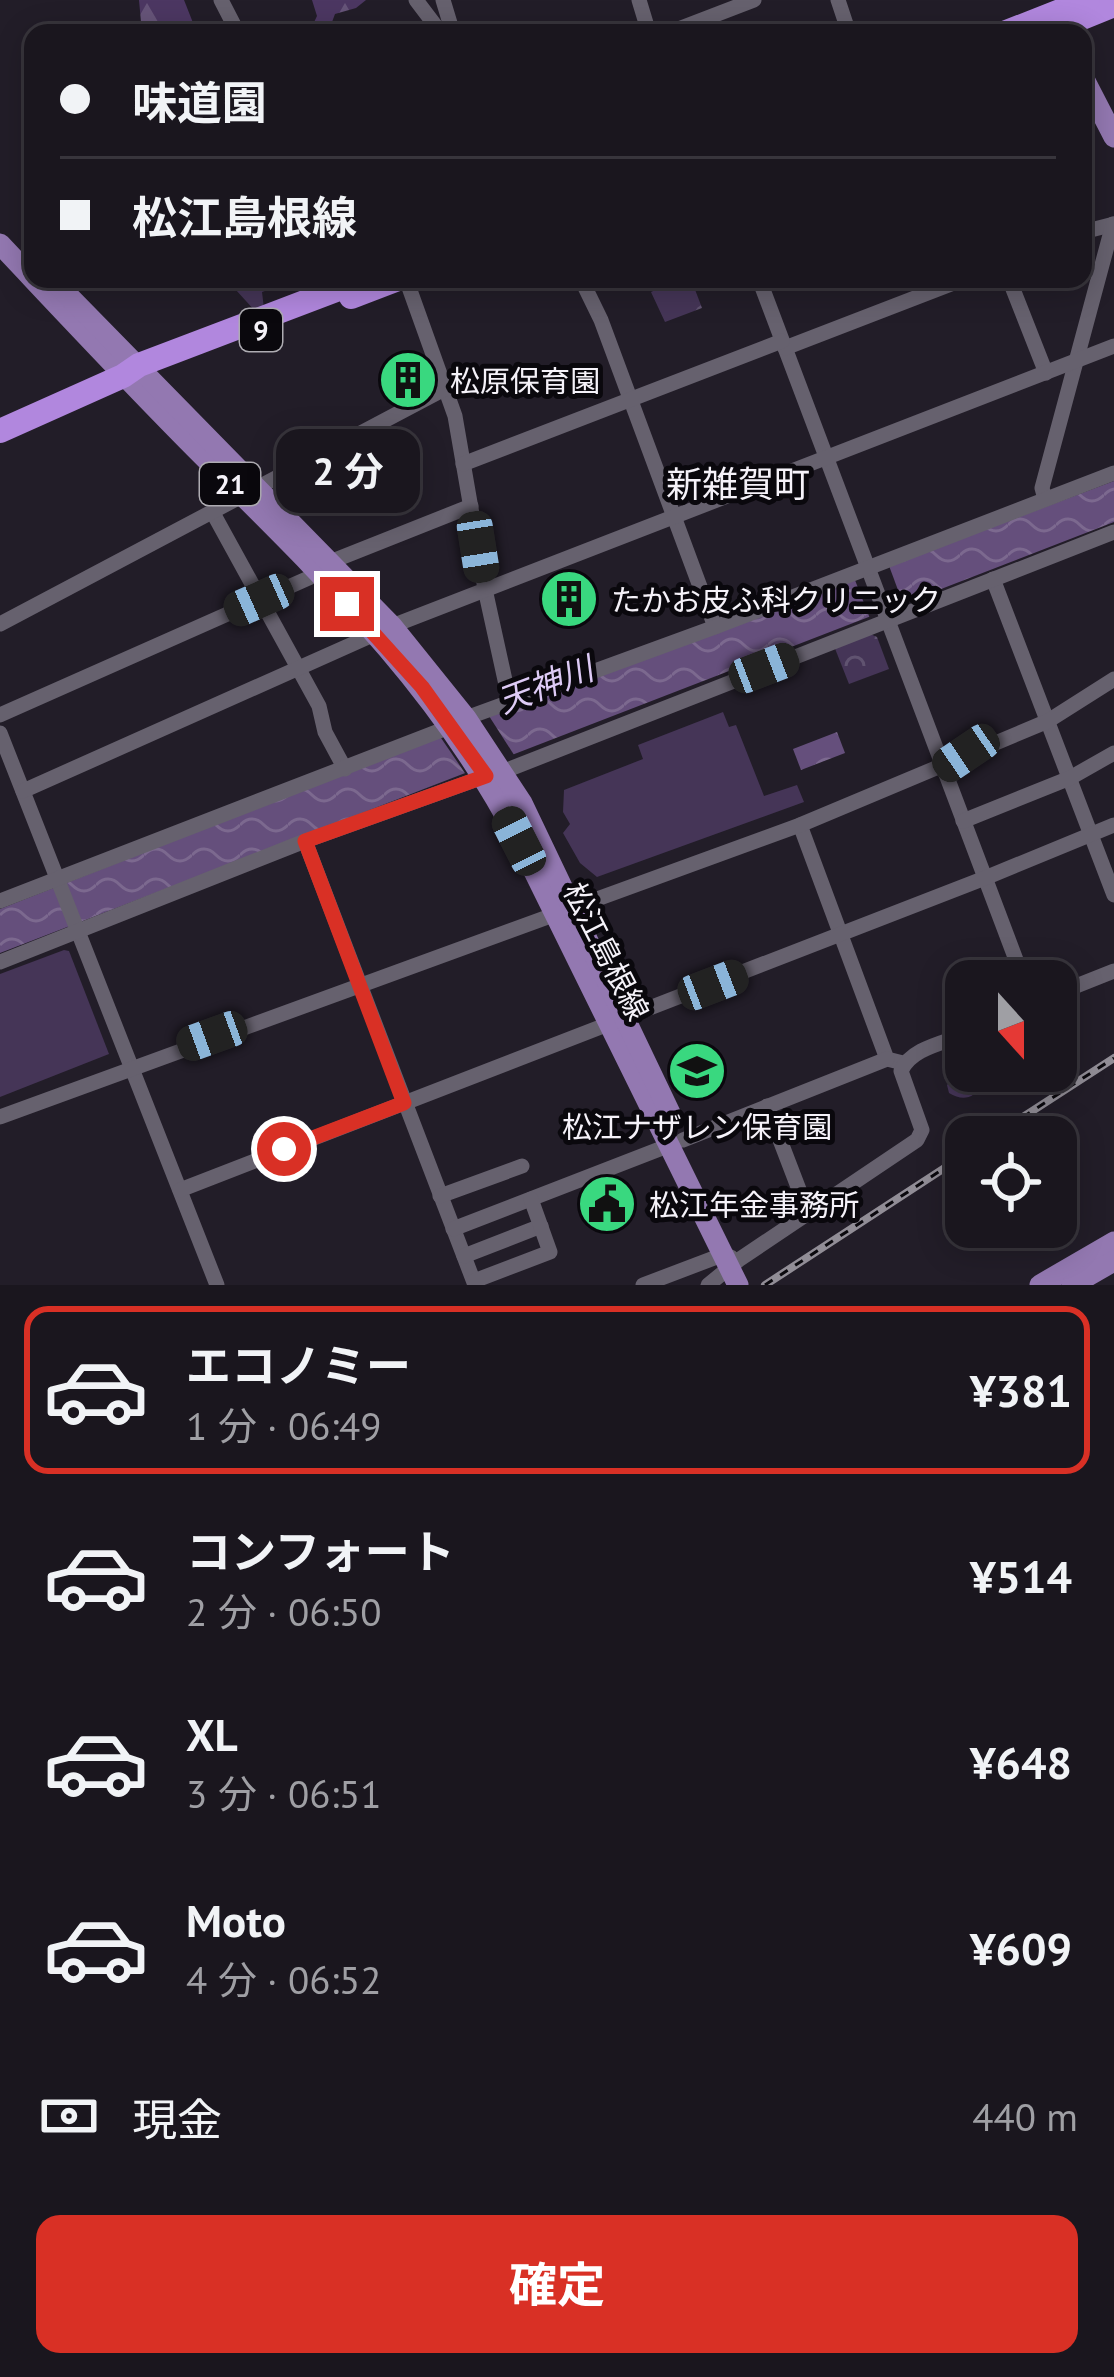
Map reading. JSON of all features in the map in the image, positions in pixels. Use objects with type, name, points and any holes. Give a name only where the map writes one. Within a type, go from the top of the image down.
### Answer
[{"type":"highway","points":[[1053,22],[1088,0]]},
{"type":"highway","points":[[1053,22],[1114,5]]},
{"type":"highway","name":"9","points":[[0,430],[343,288]]},
{"type":"highway","name":"9","points":[[136,371],[376,288]]},
{"type":"main road","points":[[1092,107],[1114,137]]},
{"type":"main road","points":[[0,224],[24,249]]},
{"type":"main road","name":"松江島根線","points":[[0,244],[24,266]]},
{"type":"main road","name":"松江島根線","points":[[47,288],[136,371]]},
{"type":"main road","name":"松江島根線","points":[[60,288],[384,630],[460,724],[493,772],[619,1021],[732,1267],[752,1285]]},
{"type":"main road","points":[[1040,1285],[1110,1258]]},
{"type":"main road","points":[[1072,1285],[1110,1258]]},
{"type":"street","points":[[416,0],[434,24]]},
{"type":"street","points":[[691,24],[754,0]]},
{"type":"street","points":[[1045,499],[1042,488],[1113,224]]},
{"type":"street","points":[[406,288],[446,388],[510,703]]},
{"type":"street","points":[[585,288],[715,627]]},
{"type":"street","points":[[762,288],[1016,960]]},
{"type":"street","points":[[463,464],[939,288]]},
{"type":"street","points":[[1013,288],[1046,373]]},
{"type":"street","points":[[0,790],[22,787],[484,589],[1114,346]]},
{"type":"street","points":[[0,624],[446,388]]},
{"type":"street","points":[[0,901],[1114,472]]},
{"type":"street","points":[[0,715],[471,506]]},
{"type":"street","points":[[213,513],[299,669],[345,769]]},
{"type":"street","points":[[0,962],[1114,532]]},
{"type":"street","points":[[994,579],[1114,896]]},
{"type":"street","points":[[0,1117],[800,825],[1048,722],[1114,680]]},
{"type":"street","points":[[0,733],[217,1285]]},
{"type":"street","points":[[963,821],[1070,778],[1114,753]]},
{"type":"street","points":[[708,1285],[917,1140],[922,1130],[800,825]]},
{"type":"street","points":[[180,1190],[1114,825]]},
{"type":"street","points":[[305,841],[474,1283],[550,1252],[531,1198]]},
{"type":"street","points":[[1077,986],[1114,971]]},
{"type":"street","points":[[453,1229],[945,1042]]},
{"type":"street","points":[[767,1106],[808,1213]]},
{"type":"street","points":[[440,1196],[522,1166]]},
{"type":"street","points":[[464,1256],[541,1226]]},
{"type":"street","points":[[643,1285],[732,1267]]},
{"type":"green space","points":[[139,0],[184,0],[193,24],[141,24]]},
{"type":"green space","points":[[312,0],[366,0],[335,14],[331,24],[313,24],[317,16]]},
{"type":"green space","points":[[234,288],[273,288],[262,292],[264,309],[256,312]]},
{"type":"green space","points":[[694,288],[702,308],[665,322],[651,292]]},
{"type":"green space","points":[[868,633],[877,637],[889,669],[849,684],[834,646]]},
{"type":"green space","points":[[723,712],[729,727],[736,725],[764,796],[797,785],[804,802],[597,877],[580,863],[563,833],[570,824],[563,812],[564,790],[643,759],[638,745]]},
{"type":"green space","points":[[69,951],[109,1054],[0,1097],[0,974]]},
{"type":"green space","points":[[949,1092],[976,1092],[967,1097]]},
{"type":"water","name":"天神川","points":[[1114,481],[1114,522],[0,953],[0,909],[495,714]]},
{"type":"water","points":[[837,732],[845,753],[801,770],[793,749]]},
{"type":"pier","points":[[888,563],[905,609],[871,621],[853,575]]},
{"type":"pier","points":[[489,716],[516,758],[467,776],[439,735]]},
{"type":"railway","points":[[1024,1116],[1114,1058]]},
{"type":"railway","points":[[765,1285],[945,1168]]},
{"type":"place","name":"松原保育園","points":[[408,380]]},
{"type":"place","name":"たかお皮ふ科クリニック","points":[[569,599]]},
{"type":"place","name":"松江ナザレン保育園","points":[[697,1071]]},
{"type":"place","name":"松江年金事務所","points":[[607,1204]]},
{"type":"district","name":"新雑賀町","points":[[738,483]]},
{"type":"route","points":[[284,1149],[404,1103],[305,841],[486,776],[422,687],[347,604]]}]
